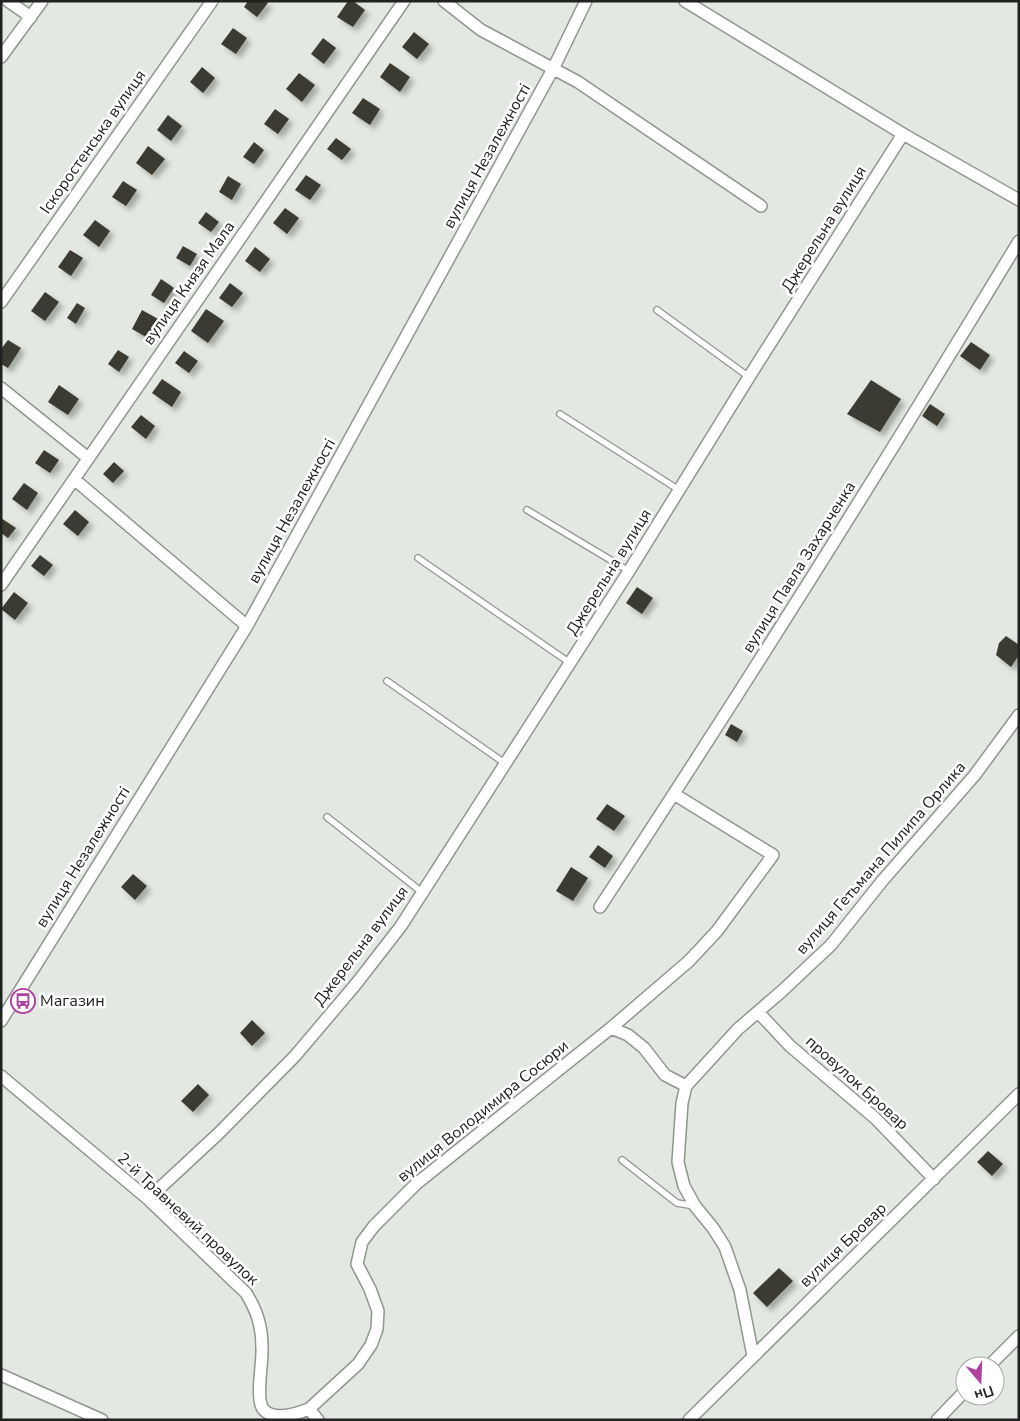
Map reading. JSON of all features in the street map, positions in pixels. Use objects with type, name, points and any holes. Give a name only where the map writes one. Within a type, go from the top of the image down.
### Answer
[{"type":"street","points":[[8,1],[30,17]]},
{"type":"street","points":[[1,57],[42,1]]},
{"type":"street","name":"Іскоростенська вулиця","points":[[1,302],[212,1]]},
{"type":"street","name":"вулиця Князя Мала","points":[[1,585],[404,1]]},
{"type":"street","points":[[444,1],[482,30],[578,82],[761,206]]},
{"type":"street","name":"вулиця Незалежності","points":[[1,1021],[6,1003],[247,626],[553,69],[586,1]]},
{"type":"street","points":[[685,1],[903,134],[1019,200]]},
{"type":"street","name":"Джерельна вулиця","points":[[148,1199],[219,1133],[294,1056],[361,977],[401,926],[629,571],[903,134]]},
{"type":"street","name":"вулиця Павла Захарченка","points":[[600,907],[674,794],[907,426],[1019,241]]},
{"type":"street","points":[[1,388],[88,458]]},
{"type":"street","points":[[74,479],[247,626]]},
{"type":"street","name":"вулиця Гетьмана Пилипа Орлика","points":[[686,1086],[738,1029],[831,945],[883,880],[974,776],[1019,715]]},
{"type":"street","name":"вулиця Володимира Сосюри","points":[[309,1409],[358,1364],[371,1345],[377,1329],[378,1312],[358,1264],[362,1242],[374,1226],[416,1184],[611,1028],[689,961],[717,931],[773,855],[674,794]]},
{"type":"street","name":"провулок Бровар","points":[[758,1012],[790,1046],[875,1118],[934,1179]]},
{"type":"street","points":[[611,1028],[628,1034],[644,1048],[665,1075],[686,1086],[682,1103],[678,1162],[684,1186],[695,1206],[713,1228],[725,1247],[740,1290],[753,1356]]},
{"type":"street","name":"2-й Травневий провулок","points":[[1,1076],[148,1199],[246,1293],[256,1311],[261,1330],[262,1348],[259,1395],[266,1418],[287,1417],[309,1409]]},
{"type":"street","name":"вулиця Бровар","points":[[689,1420],[1019,1094]]},
{"type":"street","points":[[999,1356],[1019,1336]]},
{"type":"street","points":[[1,1375],[102,1420]]},
{"type":"street","points":[[937,1420],[955,1401]]},
{"type":"street","points":[[309,1409],[318,1420]]},
{"type":"lane","points":[[658,310],[749,377]]},
{"type":"lane","points":[[560,414],[679,490]]},
{"type":"lane","points":[[527,510],[629,571]]},
{"type":"lane","points":[[418,558],[570,664]]},
{"type":"lane","points":[[387,681],[506,764]]},
{"type":"lane","points":[[327,817],[423,892]]},
{"type":"lane","points":[[622,1160],[677,1203],[695,1206]]},
{"type":"building","points":[[248,1],[265,1],[268,3],[257,17],[244,7]]},
{"type":"building","points":[[348,1],[353,1],[365,10],[353,27],[337,17]]},
{"type":"building","points":[[233,28],[247,38],[236,54],[221,44]]},
{"type":"building","points":[[414,32],[429,44],[417,59],[402,47]]},
{"type":"building","points":[[323,38],[336,48],[324,64],[311,54]]},
{"type":"building","points":[[390,63],[410,77],[400,92],[380,77]]},
{"type":"building","points":[[202,67],[215,78],[203,93],[190,82]]},
{"type":"building","points":[[299,73],[315,85],[302,102],[286,89]]},
{"type":"building","points":[[363,98],[380,109],[370,125],[352,113]]},
{"type":"building","points":[[275,109],[289,119],[278,134],[264,124]]},
{"type":"building","points":[[168,115],[182,126],[171,141],[157,130]]},
{"type":"building","points":[[336,138],[351,149],[342,160],[327,149]]},
{"type":"building","points":[[254,142],[264,150],[254,164],[243,157]]},
{"type":"building","points":[[148,146],[165,159],[152,175],[136,163]]},
{"type":"building","points":[[306,175],[321,185],[310,200],[295,190]]},
{"type":"building","points":[[228,176],[241,184],[232,200],[219,192]]},
{"type":"building","points":[[123,181],[137,190],[126,206],[112,197]]},
{"type":"building","points":[[285,208],[299,218],[287,234],[273,223]]},
{"type":"building","points":[[206,212],[219,222],[211,232],[198,223]]},
{"type":"building","points":[[95,220],[110,231],[99,247],[83,235]]},
{"type":"building","points":[[183,246],[197,254],[190,266],[176,258]]},
{"type":"building","points":[[255,247],[270,259],[260,272],[245,261]]},
{"type":"building","points":[[70,250],[83,258],[71,276],[58,267]]},
{"type":"building","points":[[161,279],[174,288],[164,303],[151,295]]},
{"type":"building","points":[[230,283],[243,293],[232,307],[219,298]]},
{"type":"building","points":[[45,292],[59,302],[45,321],[31,311]]},
{"type":"building","points":[[77,303],[85,308],[76,324],[67,318]]},
{"type":"building","points":[[206,309],[224,321],[208,343],[191,331]]},
{"type":"building","points":[[142,310],[158,319],[148,338],[132,329]]},
{"type":"building","points":[[8,340],[21,348],[8,368],[1,364],[1,349]]},
{"type":"building","points":[[971,342],[990,355],[980,370],[960,356]]},
{"type":"building","points":[[118,350],[129,357],[119,372],[108,364]]},
{"type":"building","points":[[184,351],[198,361],[189,373],[175,363]]},
{"type":"building","points":[[162,379],[181,392],[172,407],[152,393]]},
{"type":"building","points":[[871,380],[901,399],[880,432],[847,414]]},
{"type":"building","points":[[59,385],[79,399],[68,415],[48,402]]},
{"type":"building","points":[[930,404],[945,414],[937,426],[922,416]]},
{"type":"building","points":[[141,415],[155,426],[146,439],[131,427]]},
{"type":"building","points":[[44,450],[59,460],[50,473],[35,463]]},
{"type":"building","points":[[114,462],[124,471],[113,483],[103,474]]},
{"type":"building","points":[[24,483],[38,493],[27,510],[12,499]]},
{"type":"building","points":[[75,510],[89,522],[78,536],[63,524]]},
{"type":"building","points":[[1,518],[16,528],[8,538],[1,533]]},
{"type":"building","points":[[40,555],[53,565],[44,576],[31,566]]},
{"type":"building","points":[[637,587],[653,598],[642,614],[626,603]]},
{"type":"building","points":[[14,592],[28,603],[15,620],[1,609]]},
{"type":"building","points":[[1006,636],[1019,645],[1019,655],[1011,667],[996,655],[999,643]]},
{"type":"building","points":[[731,724],[743,731],[737,742],[725,735]]},
{"type":"building","points":[[607,804],[625,816],[614,831],[596,819]]},
{"type":"building","points":[[598,845],[613,856],[605,868],[589,857]]},
{"type":"building","points":[[571,867],[588,878],[573,901],[556,891]]},
{"type":"building","points":[[133,874],[147,886],[135,900],[121,887]]},
{"type":"building","points":[[252,1020],[265,1033],[252,1046],[240,1033]]},
{"type":"building","points":[[198,1084],[209,1095],[193,1112],[181,1101]]},
{"type":"building","points":[[988,1151],[1003,1164],[992,1176],[977,1162]]},
{"type":"building","points":[[779,1268],[793,1281],[767,1307],[753,1293]]},
{"type":"place","name":"Магазин","points":[[23,1001]]}]
